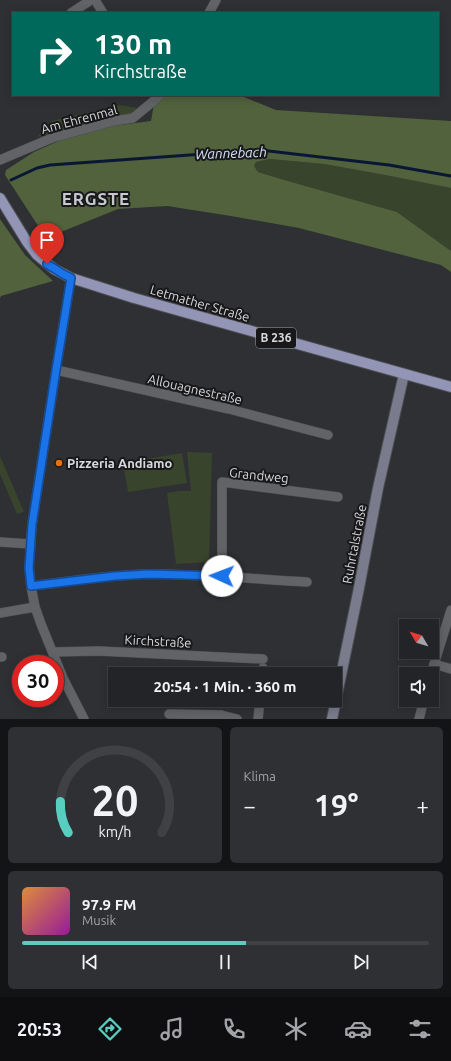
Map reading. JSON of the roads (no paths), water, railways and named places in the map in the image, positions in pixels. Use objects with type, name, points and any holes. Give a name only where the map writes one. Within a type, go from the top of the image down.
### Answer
[{"type":"main road","name":"Letmather Straße","points":[[0,198],[27,242],[37,255],[54,269],[71,278],[134,298],[451,387]]},
{"type":"main road","name":"Ruhrtalstraße","points":[[332,719],[378,488],[404,374]]},
{"type":"street","points":[[73,12],[91,0]]},
{"type":"street","points":[[95,0],[102,12]]},
{"type":"street","points":[[210,12],[216,0]]},
{"type":"street","name":"Am Ehrenmal","points":[[0,160],[52,138],[114,121],[133,118],[158,96]]},
{"type":"street","points":[[71,278],[32,525],[29,568],[35,607],[63,678],[84,719]]},
{"type":"street","name":"Allouagnestraße","points":[[56,370],[228,409],[328,435]]},
{"type":"street","name":"Grandweg","points":[[222,576],[222,482],[338,497]]},
{"type":"street","points":[[0,542],[31,544]]},
{"type":"street","points":[[31,586],[115,576],[149,574],[222,576],[307,582]]},
{"type":"street","points":[[0,613],[35,607]]},
{"type":"street","points":[[433,667],[451,610]]},
{"type":"street","name":"Kirchstraße","points":[[53,652],[99,651],[263,667]]},
{"type":"street","points":[[434,664],[451,669]]},
{"type":"street","points":[[258,719],[259,707]]},
{"type":"street","points":[[419,719],[422,707]]},
{"type":"street","points":[[169,714],[237,719]]},
{"type":"waterway","name":"Wannebach","points":[[11,180],[37,168],[50,165],[260,150],[389,165],[451,176]]},
{"type":"place","name":"Pizzeria Andiamo","points":[[59,463]]},
{"type":"district","name":"ERGSTE","points":[[96,199]]}]
